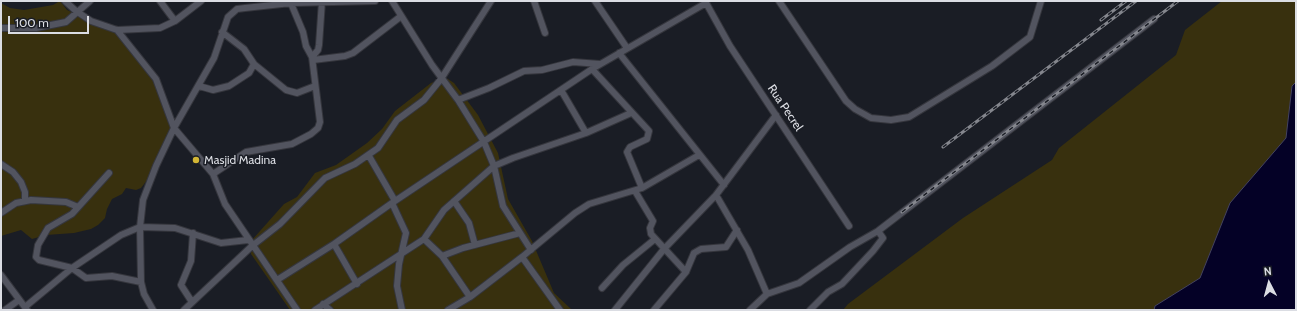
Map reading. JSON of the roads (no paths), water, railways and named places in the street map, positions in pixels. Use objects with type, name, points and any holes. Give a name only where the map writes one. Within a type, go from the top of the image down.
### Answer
[{"type":"street","points":[[65,1],[76,12],[91,21],[117,30],[160,28],[175,21],[201,1]]},
{"type":"street","points":[[1,28],[36,28],[58,24],[72,18],[76,12],[90,1]]},
{"type":"street","points":[[160,1],[175,21]]},
{"type":"street","points":[[245,8],[246,1]]},
{"type":"street","points":[[153,310],[144,294],[141,282],[140,228],[143,200],[148,185],[174,128],[217,52],[222,32],[228,17],[232,13],[245,8],[291,2],[375,1]]},
{"type":"street","points":[[392,1],[400,17],[458,100],[484,142],[494,166],[503,206],[531,250]]},
{"type":"street","points":[[184,310],[250,243],[280,224],[325,178],[347,169],[369,156],[378,148],[397,120],[424,100],[442,79],[491,1]]},
{"type":"street","points":[[534,1],[545,33]]},
{"type":"street","points":[[595,1],[627,48]]},
{"type":"street","points":[[779,1],[846,101],[855,109],[871,118],[891,120],[909,117],[992,66],[1030,37],[1042,1]]},
{"type":"street","points":[[213,174],[246,152],[292,144],[314,132],[318,128],[320,122],[312,58],[306,46],[303,32],[291,2]]},
{"type":"street","points":[[312,58],[316,54],[319,45],[322,2]]},
{"type":"street","points":[[277,280],[334,244],[393,202],[592,69],[705,2]]},
{"type":"street","name":"Rua Pecrel","points":[[705,2],[730,46],[849,226]]},
{"type":"street","points":[[312,58],[353,54],[400,17]]},
{"type":"street","points":[[750,310],[767,294],[799,283],[850,247],[878,231],[1154,19]]},
{"type":"street","points":[[117,30],[156,79],[174,128],[213,174],[221,197],[250,243],[297,310]]},
{"type":"street","points":[[222,32],[244,48],[254,64],[280,86],[292,92],[301,92],[315,86]]},
{"type":"street","points":[[619,53],[699,155],[724,184]]},
{"type":"street","points":[[458,100],[489,88],[524,71],[542,70],[573,62],[601,64]]},
{"type":"street","points":[[199,86],[213,90],[229,86],[249,73],[254,64]]},
{"type":"street","points":[[592,69],[631,112],[646,126],[650,134],[648,139],[630,147],[627,152],[642,188]]},
{"type":"street","points":[[561,90],[586,133]]},
{"type":"street","points":[[315,310],[424,240],[444,210],[494,166],[512,158],[586,133],[631,112]]},
{"type":"street","points":[[615,310],[664,249],[716,195],[776,115]]},
{"type":"street","points":[[448,310],[470,297],[531,250],[575,213],[590,204],[642,188],[699,155]]},
{"type":"street","points":[[369,156],[406,231],[397,286],[402,310]]},
{"type":"street","points":[[1,164],[13,172],[21,182],[24,187],[25,200]]},
{"type":"street","points":[[109,173],[67,217],[48,228],[36,252],[39,260],[72,268],[86,278],[112,276],[141,282]]},
{"type":"street","points":[[635,191],[653,221],[650,230],[655,239],[686,272]]},
{"type":"street","points":[[716,195],[748,250],[767,294]]},
{"type":"street","points":[[1,213],[16,203],[25,200],[66,202],[78,207]]},
{"type":"street","points":[[454,201],[468,223],[475,245]]},
{"type":"street","points":[[1,275],[26,309],[72,268],[121,235],[140,228],[175,228],[221,243],[250,243]]},
{"type":"street","points":[[654,310],[686,272],[696,251],[706,248],[726,247],[737,230]]},
{"type":"street","points":[[810,310],[828,292],[842,284],[873,252],[883,238],[878,231]]},
{"type":"street","points":[[192,302],[181,285],[191,261],[193,233]]},
{"type":"street","points":[[442,256],[475,245],[520,233]]},
{"type":"street","points":[[602,288],[624,265],[655,239]]},
{"type":"street","points":[[424,240],[442,256],[470,297]]},
{"type":"street","points":[[334,244],[357,284]]},
{"type":"street","points":[[522,257],[560,310]]},
{"type":"street","points":[[5,310],[20,300]]},
{"type":"street","points":[[324,304],[330,310]]},
{"type":"water","points":[[1296,82],[1296,310],[1154,310],[1155,306],[1200,278],[1230,203],[1286,138],[1292,86]]},
{"type":"railway","points":[[1101,20],[1126,1]]},
{"type":"railway","points":[[943,147],[1136,1]]},
{"type":"railway","points":[[902,212],[1178,1]]},
{"type":"place","name":"Masjid Madina","points":[[196,160]]}]
